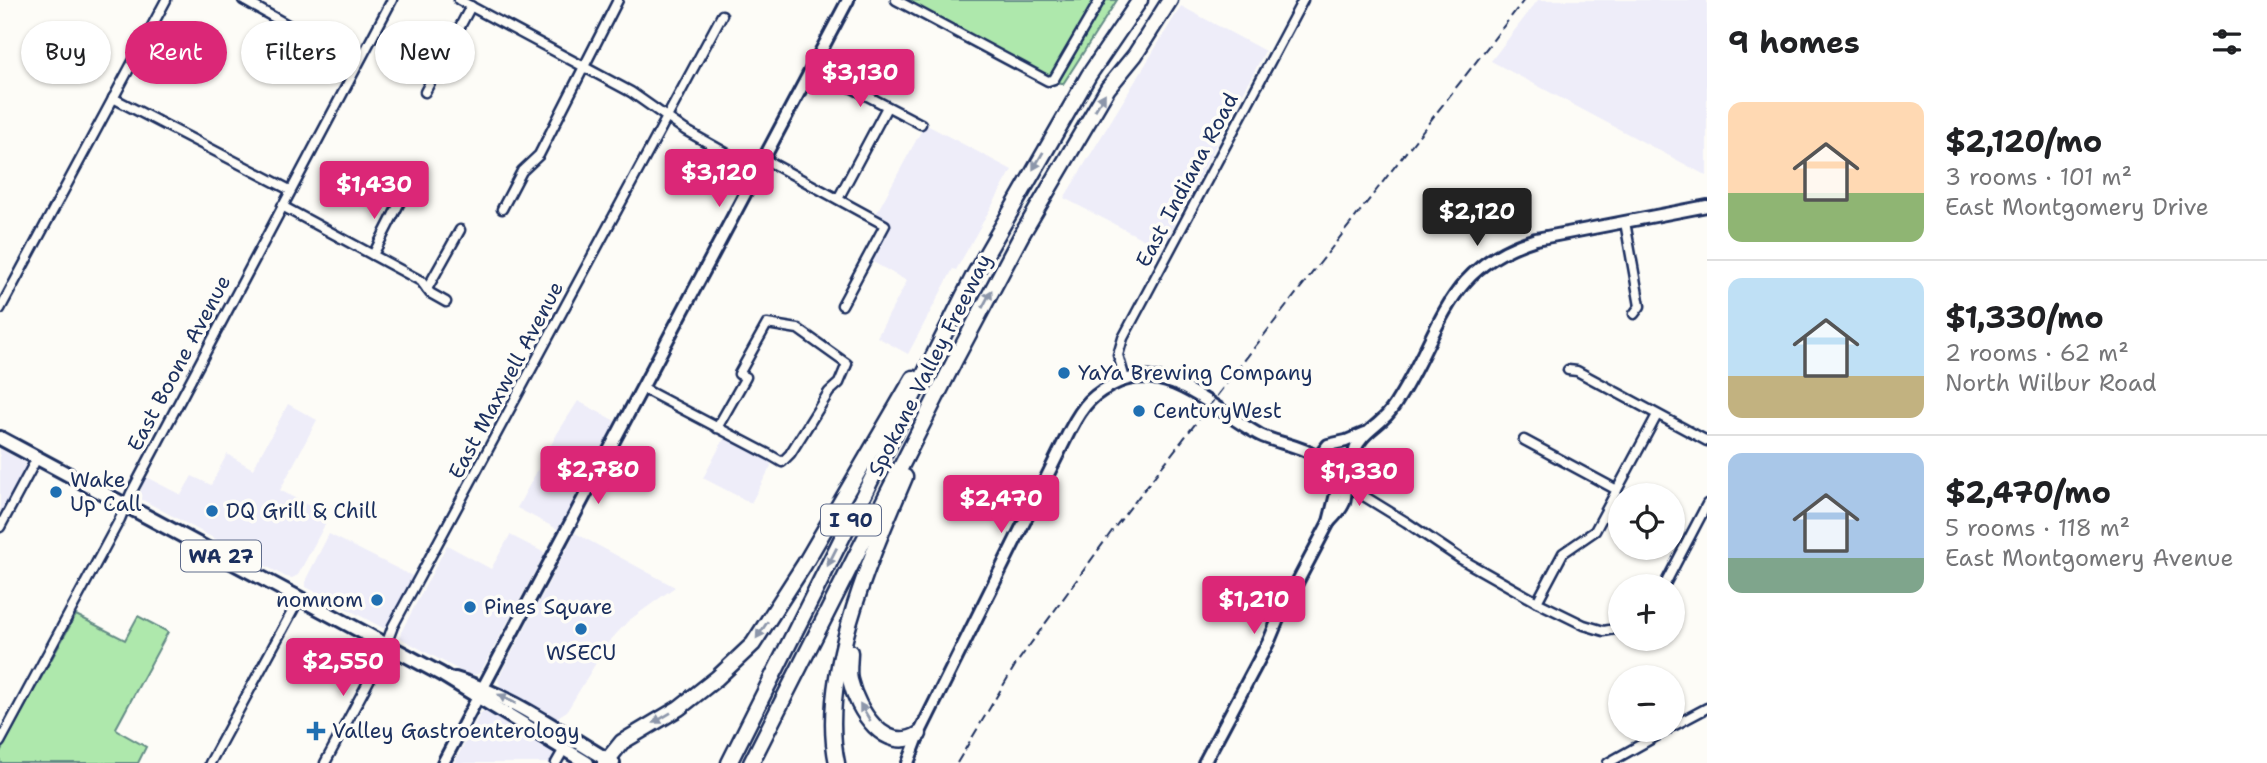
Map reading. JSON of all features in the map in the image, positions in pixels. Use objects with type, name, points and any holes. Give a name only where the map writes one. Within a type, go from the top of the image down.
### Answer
[{"type":"highway","name":"Spokane Valley Freeway","points":[[729,763],[973,277],[1089,75],[1140,0]]},
{"type":"highway","name":"Spokane Valley Freeway","points":[[751,763],[955,360],[1021,236],[1108,88],[1135,55],[1170,0]]},
{"type":"highway","points":[[608,762],[622,742],[679,708],[717,678],[752,644],[804,565],[973,277]]},
{"type":"highway","points":[[837,763],[833,735],[834,704],[841,659],[861,581],[955,360]]},
{"type":"highway","points":[[861,581],[849,665],[854,692],[871,722],[890,738],[908,741],[919,734]]},
{"type":"main road","name":"WA 27","points":[[0,438],[442,674],[481,693],[518,705],[608,762]]},
{"type":"main road","name":"WA 27","points":[[481,693],[587,763]]},
{"type":"street","points":[[0,309],[166,0]]},
{"type":"street","points":[[243,0],[280,21]]},
{"type":"street","name":"East Boone Avenue","points":[[0,742],[391,0]]},
{"type":"street","points":[[459,0],[584,66],[668,116],[685,130],[758,171]]},
{"type":"street","points":[[502,209],[522,171],[539,155],[618,0]]},
{"type":"street","points":[[443,763],[848,0]]},
{"type":"street","points":[[896,0],[1050,81],[1054,79],[1100,0]]},
{"type":"street","name":"East Indiana Road","points":[[1125,379],[1118,355],[1123,338],[1303,0]]},
{"type":"street","points":[[425,92],[471,6]]},
{"type":"street","name":"East Maxwell Avenue","points":[[325,763],[386,645],[393,626],[722,15]]},
{"type":"street","points":[[812,67],[921,124]]},
{"type":"street","points":[[113,98],[290,190]]},
{"type":"street","points":[[838,198],[887,107]]},
{"type":"street","points":[[764,159],[885,225],[842,305]]},
{"type":"street","points":[[373,255],[401,200]]},
{"type":"street","points":[[282,206],[421,281],[427,289],[446,302]]},
{"type":"street","points":[[1329,522],[1338,513],[1347,495],[1350,469],[1357,446],[1367,432],[1389,414],[1451,300],[1462,283],[1481,264],[1513,246],[1536,239],[1707,206]]},
{"type":"street","points":[[1625,222],[1640,306],[1634,314]]},
{"type":"street","points":[[427,289],[460,230]]},
{"type":"street","points":[[642,388],[782,462],[790,454],[829,392],[839,383],[847,364],[798,329],[767,324],[739,374],[746,377],[718,428]]},
{"type":"street","points":[[1569,370],[1577,371],[1707,441]]},
{"type":"street","points":[[908,763],[919,734],[1081,409],[1100,390],[1125,379],[1147,377],[1166,381],[1210,403],[1266,438],[1312,454],[1335,480],[1338,489],[1329,522],[1204,763]]},
{"type":"street","points":[[1621,483],[1657,415]]},
{"type":"street","points":[[1294,447],[1334,444],[1367,432]]},
{"type":"street","points":[[1524,440],[1608,485]]},
{"type":"street","points":[[1334,444],[1349,448],[1350,487],[1461,559],[1537,602],[1584,625],[1608,630]]},
{"type":"street","points":[[1334,444],[1321,454],[1324,469],[1337,477],[1350,469]]},
{"type":"street","points":[[0,527],[37,458]]},
{"type":"street","points":[[1347,495],[1362,494]]},
{"type":"street","points":[[1670,574],[1707,504]]},
{"type":"street","points":[[1537,602],[1563,553],[1595,531],[1608,507]]},
{"type":"street","points":[[210,763],[299,598]]},
{"type":"street","points":[[1685,720],[1707,708]]},
{"type":"street","points":[[1608,763],[1646,742]]},
{"type":"street","points":[[556,763],[564,749]]},
{"type":"shaded area","points":[[1538,0],[1707,0],[1707,176],[1491,61]]},
{"type":"shaded area","points":[[1181,6],[1265,51],[1162,249],[1064,198]]},
{"type":"shaded area","points":[[925,124],[1012,170],[956,270],[953,269],[908,354],[877,337],[907,281],[871,261],[891,223],[876,214]]},
{"type":"shaded area","points":[[578,401],[617,422],[559,530],[517,508]]},
{"type":"shaded area","points":[[288,404],[317,420],[280,490],[329,517],[298,575],[286,577],[139,498],[144,476],[181,495],[192,476],[211,485],[227,454],[253,469]]},
{"type":"shaded area","points":[[726,435],[764,455],[770,462],[771,466],[751,503],[703,478]]},
{"type":"shaded area","points":[[0,449],[25,462],[26,466],[0,514]]},
{"type":"shaded area","points":[[575,533],[675,587],[628,621],[608,643],[567,711],[556,721],[502,691],[498,688],[498,679]]},
{"type":"shaded area","points":[[329,534],[414,577],[385,629],[306,587],[306,579]]},
{"type":"shaded area","points":[[510,535],[545,553],[480,673],[470,676],[400,638],[447,545],[491,569]]},
{"type":"shaded area","points":[[490,710],[555,751],[552,763],[454,763],[480,714]]},
{"type":"green space","points":[[905,0],[1117,0],[1063,84]]},
{"type":"green space","points":[[76,615],[125,640],[138,616],[168,632],[116,728],[146,747],[138,763],[0,763],[0,752]]},
{"type":"railway","points":[[957,763],[1016,664],[1112,531],[1524,0]]},
{"type":"place","name":"YaYa Brewing Company","points":[[1064,373]]},
{"type":"place","name":"CenturyWest","points":[[1139,411]]},
{"type":"place","name":"Wake Up Call","points":[[56,492]]},
{"type":"place","name":"DQ Grill & Chill","points":[[212,511]]},
{"type":"place","name":"nomnom","points":[[377,600]]},
{"type":"place","name":"Pines Square","points":[[470,607]]},
{"type":"place","name":"WSECU","points":[[581,629]]},
{"type":"place","name":"Valley Gastroenterology","points":[[316,731]]}]
